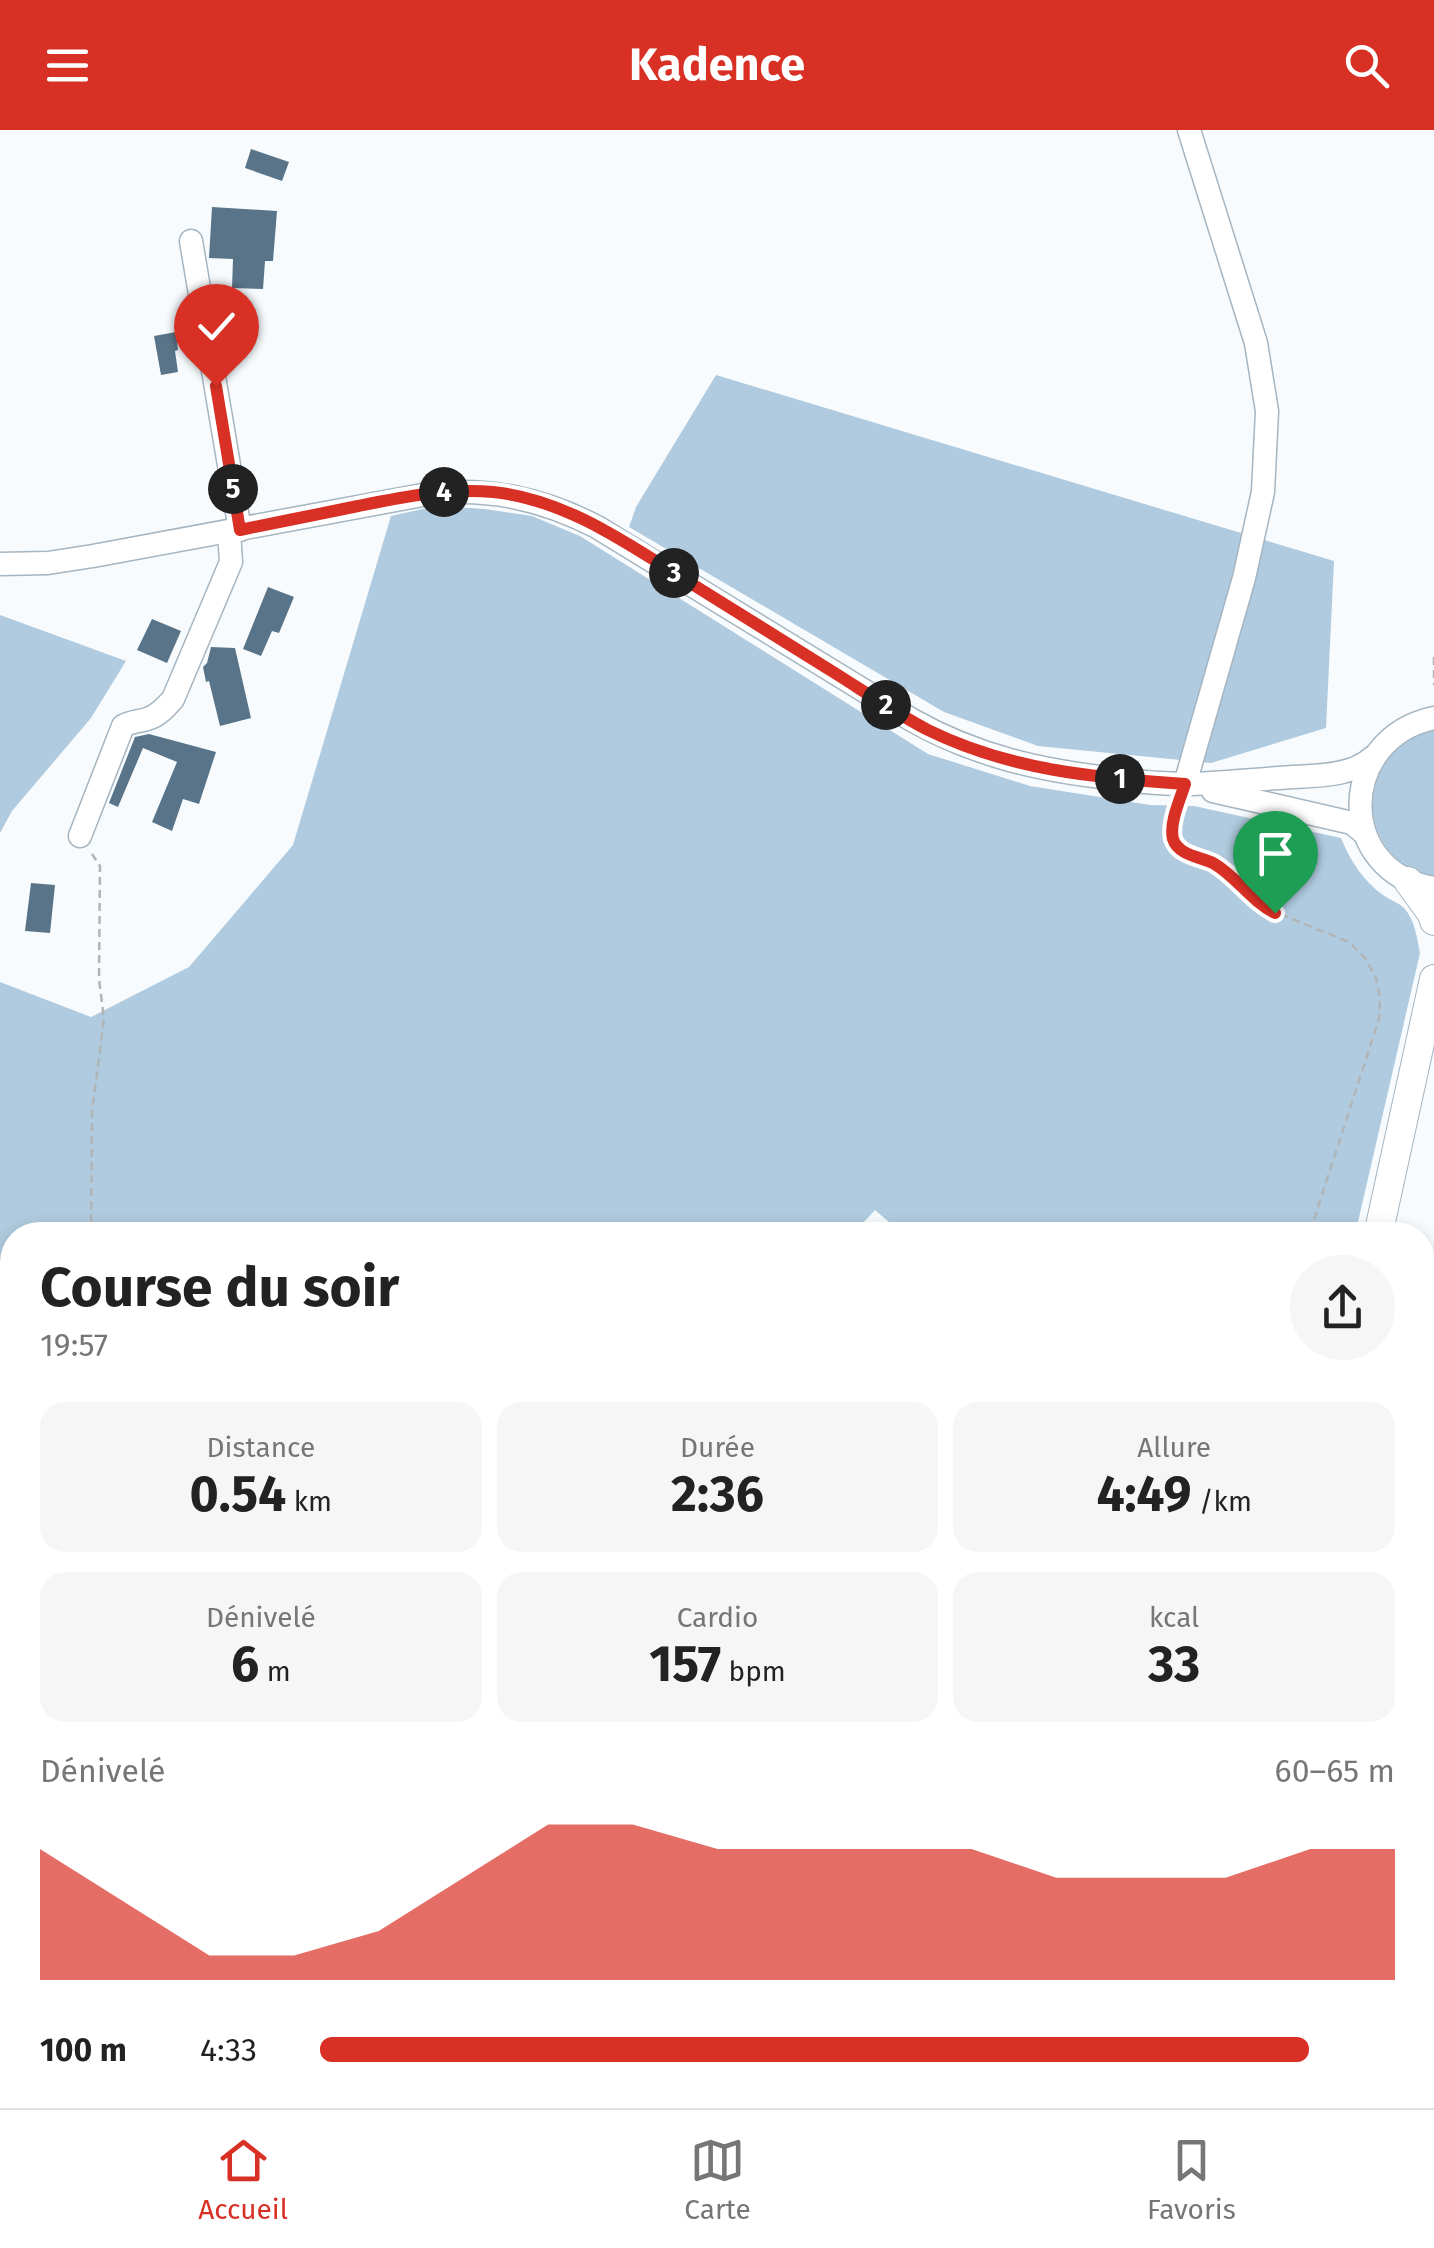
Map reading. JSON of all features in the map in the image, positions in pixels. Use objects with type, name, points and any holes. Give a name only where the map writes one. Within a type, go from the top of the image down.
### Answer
[{"type":"main road","points":[[1421,884],[1434,922]]},
{"type":"main road","points":[[1381,1222],[1434,979]]},
{"type":"street","points":[[1185,784],[1244,578],[1263,492],[1266,411],[1256,343],[1189,130]]},
{"type":"street","points":[[80,836],[123,726],[158,714],[174,698],[231,562],[234,531],[191,241]]},
{"type":"street","points":[[0,564],[63,561],[405,497],[451,491],[495,492],[536,501],[598,527],[898,712],[954,741],[1034,768],[1185,784],[1327,774],[1356,769],[1401,730],[1434,718]]},
{"type":"street","points":[[1373,757],[1362,781],[1360,808],[1366,834],[1383,861],[1421,884]]},
{"type":"street","points":[[1185,784],[1352,823],[1366,834]]},
{"type":"path","points":[[1434,657],[1434,685]]},
{"type":"path","points":[[1185,784],[1173,832],[1179,848],[1217,866],[1265,908],[1349,942],[1376,978],[1378,1018],[1313,1222]]},
{"type":"path","points":[[80,836],[100,866],[104,1019],[92,1112],[91,1222]]},
{"type":"shaded area","points":[[716,375],[1334,561],[1326,728],[1211,763],[1038,746],[944,712],[629,527],[636,507]]},
{"type":"shaded area","points":[[436,506],[485,509],[532,516],[580,536],[928,754],[1030,786],[1150,805],[1194,806],[1341,838],[1363,877],[1408,913],[1420,953],[1358,1222],[889,1222],[875,1210],[864,1222],[0,1222],[0,982],[91,1017],[189,967],[293,845],[391,516]]},
{"type":"shaded area","points":[[0,615],[126,661],[91,718],[12,811],[0,833]]},
{"type":"shaded area","points":[[1434,729],[1434,877],[1407,867],[1391,853],[1381,839],[1372,807],[1373,790],[1386,759],[1406,740]]},
{"type":"building","points":[[251,149],[289,162],[282,181],[245,168]]},
{"type":"building","points":[[212,207],[277,211],[273,261],[265,261],[263,289],[232,288],[233,259],[209,258]]},
{"type":"building","points":[[176,332],[178,372],[161,375],[154,336]]},
{"type":"building","points":[[268,587],[294,597],[279,633],[272,631],[261,656],[243,649]]},
{"type":"building","points":[[152,619],[181,631],[167,663],[137,650]]},
{"type":"building","points":[[211,647],[235,648],[251,718],[220,726],[203,667]]},
{"type":"building","points":[[149,734],[216,752],[199,804],[183,799],[172,831],[152,822],[177,762],[143,748],[118,807],[109,803],[135,737]]},
{"type":"building","points":[[31,883],[55,885],[50,933],[25,931]]},
{"type":"route","points":[[216,386],[240,530],[451,491],[495,492],[568,512],[654,560],[898,712],[954,741],[1034,768],[1185,784],[1173,832],[1175,843],[1184,852],[1217,866],[1256,902],[1275,913]]}]
